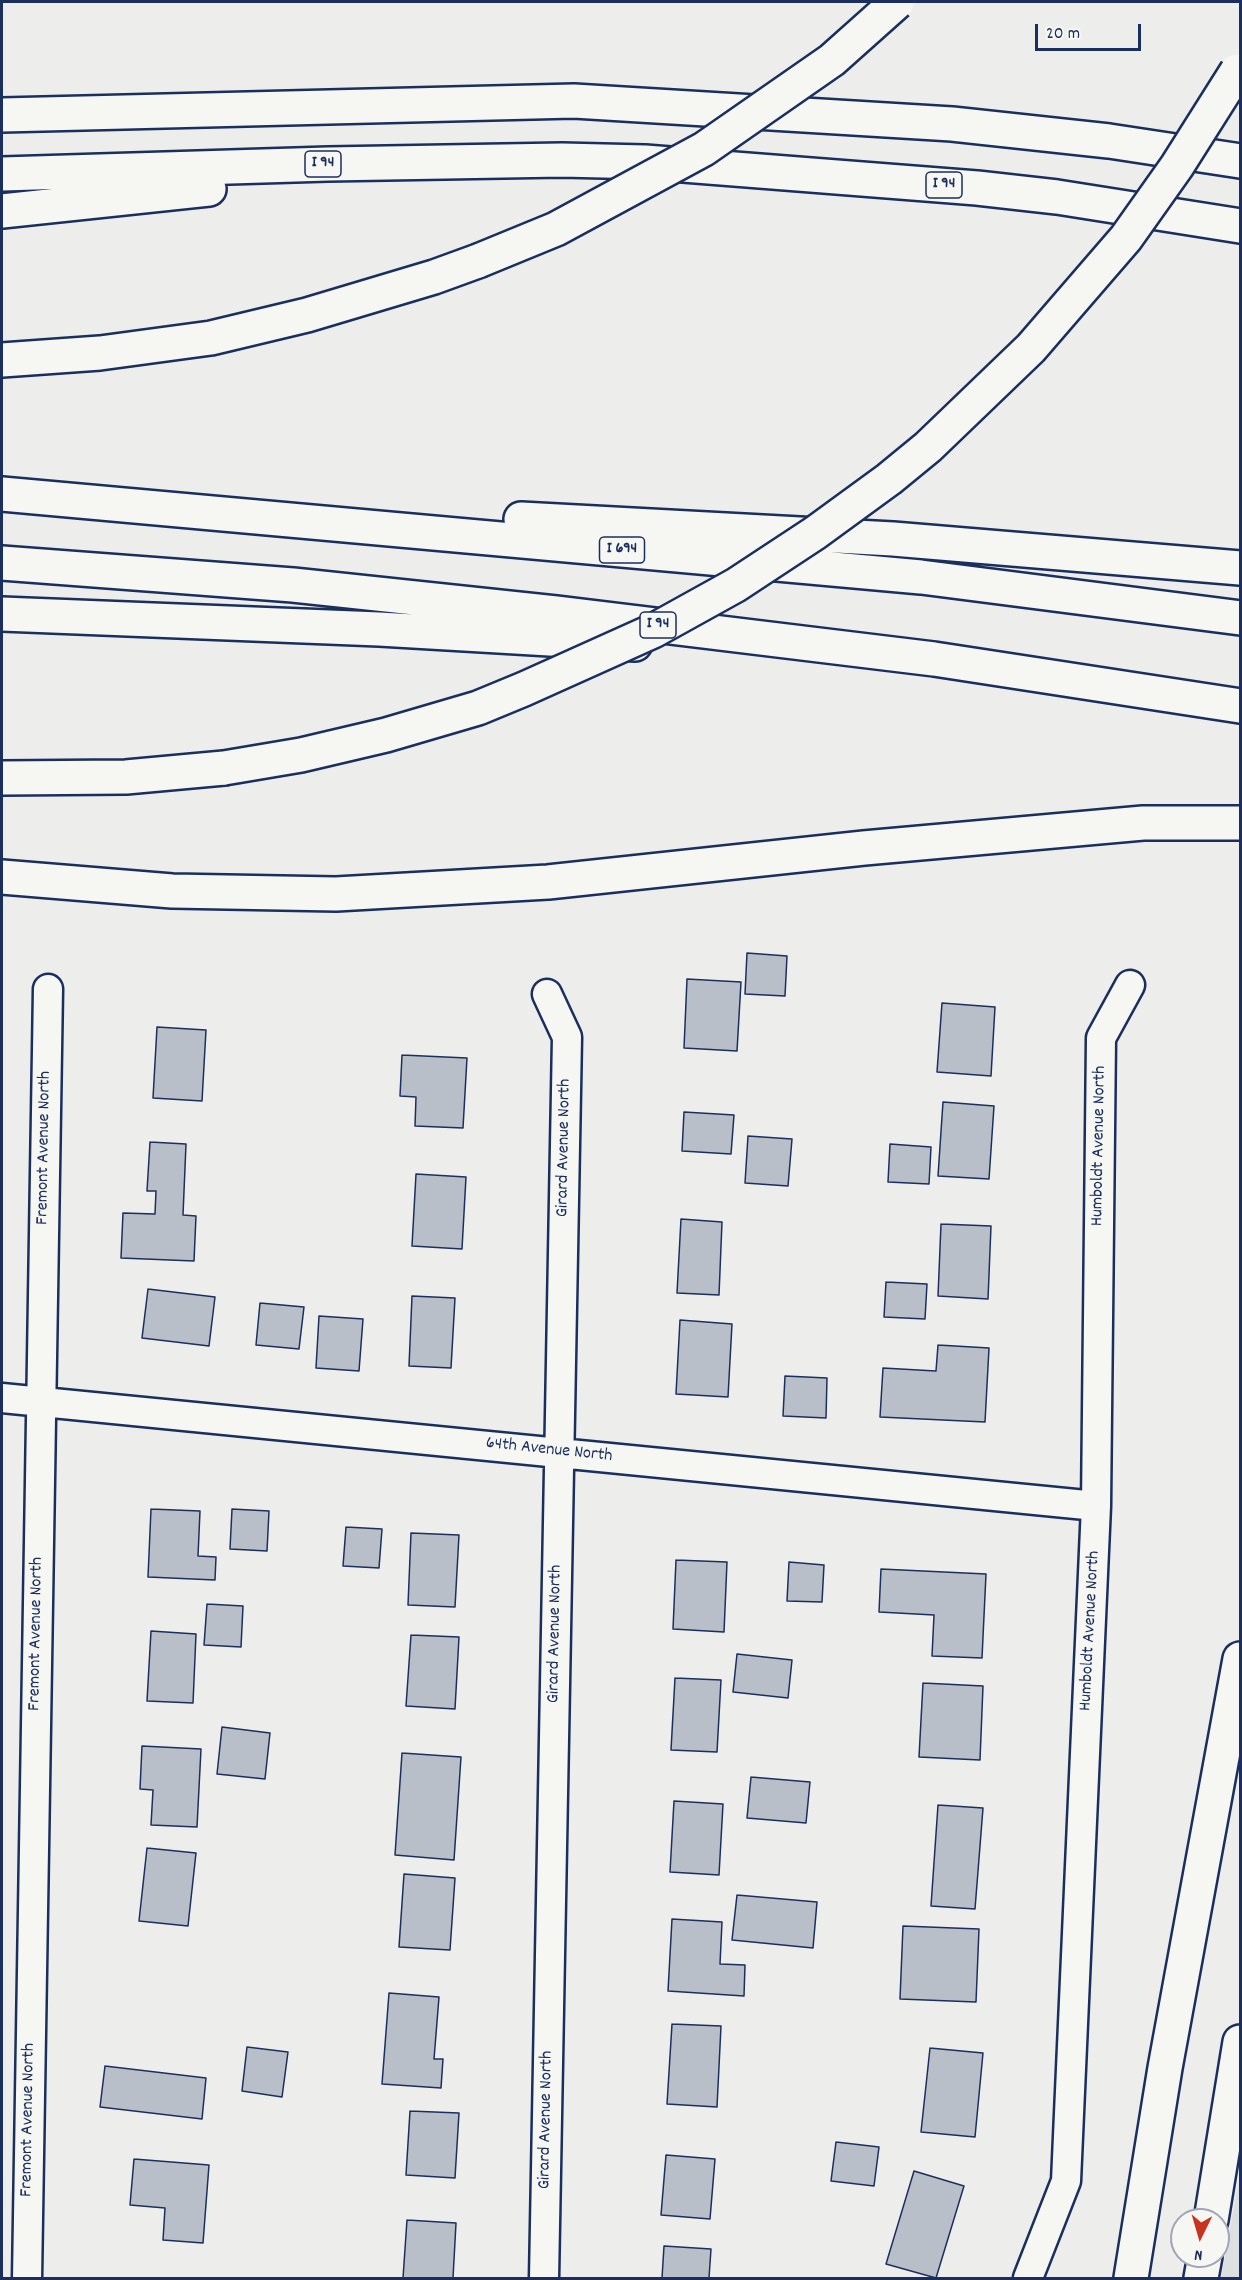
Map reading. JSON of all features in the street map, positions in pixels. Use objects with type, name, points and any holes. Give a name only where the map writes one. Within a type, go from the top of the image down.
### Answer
[{"type":"highway","points":[[2,360],[100,353],[211,338],[307,315],[478,261],[556,228],[704,149],[832,60],[897,2]]},
{"type":"highway","points":[[2,788],[224,768],[301,755],[386,735],[487,704],[569,670],[653,631],[736,585],[889,479],[928,447],[1031,348],[1126,238],[1177,166],[1239,68]]},
{"type":"highway","points":[[2,115],[574,101],[952,124],[1109,141],[1240,161]]},
{"type":"highway","name":"I 94","points":[[2,174],[561,160],[645,162],[1000,190],[1240,226]]},
{"type":"highway","points":[[2,211],[252,185],[645,162]]},
{"type":"highway","points":[[2,493],[881,538],[1240,568]]},
{"type":"highway","name":"I 694","points":[[2,493],[921,577],[1240,618]]},
{"type":"highway","name":"I 94","points":[[2,563],[293,585],[532,610],[816,644],[1240,706]]},
{"type":"highway","points":[[2,614],[484,634],[696,647],[1023,674]]},
{"type":"highway","points":[[2,778],[126,777]]},
{"type":"highway","points":[[2,877],[183,892],[336,894],[569,880],[864,848],[1143,823],[1240,823]]},
{"type":"highway","points":[[1131,2278],[1165,2068],[1240,1659]]},
{"type":"highway","points":[[1213,2208],[1240,2042]]},
{"type":"street","name":"Humboldt Avenue North","points":[[1028,2278],[1066,2181],[1096,1506],[1101,1038],[1130,984]]},
{"type":"street","name":"Fremont Avenue North","points":[[27,2278],[48,989]]},
{"type":"street","name":"Girard Avenue North","points":[[544,2278],[567,1037],[547,994]]},
{"type":"street","name":"64th Avenue North","points":[[2,1398],[1096,1506]]},
{"type":"shaded area","points":[[1240,2174],[1240,2278],[1221,2278],[1223,2268],[1230,2268],[1230,2229]]},
{"type":"building","points":[[747,953],[787,956],[785,996],[745,994]]},
{"type":"building","points":[[687,979],[741,982],[737,1051],[684,1048]]},
{"type":"building","points":[[942,1003],[995,1007],[991,1076],[937,1072]]},
{"type":"building","points":[[157,1027],[206,1030],[202,1101],[153,1098]]},
{"type":"building","points":[[402,1055],[467,1058],[463,1128],[415,1126],[416,1097],[400,1096]]},
{"type":"building","points":[[943,1102],[994,1106],[989,1179],[938,1176]]},
{"type":"building","points":[[684,1112],[734,1115],[731,1154],[682,1151]]},
{"type":"building","points":[[748,1136],[792,1139],[788,1186],[745,1183]]},
{"type":"building","points":[[150,1142],[186,1144],[183,1215],[196,1216],[194,1261],[121,1258],[123,1213],[155,1214],[156,1191],[147,1191]]},
{"type":"building","points":[[890,1144],[931,1147],[929,1184],[888,1182]]},
{"type":"building","points":[[416,1174],[466,1177],[462,1249],[412,1246]]},
{"type":"building","points":[[681,1219],[722,1222],[719,1295],[677,1293]]},
{"type":"building","points":[[941,1224],[991,1226],[988,1299],[938,1296]]},
{"type":"building","points":[[886,1282],[927,1284],[925,1319],[884,1317]]},
{"type":"building","points":[[148,1289],[215,1297],[209,1346],[142,1338]]},
{"type":"building","points":[[412,1296],[455,1298],[451,1368],[409,1366]]},
{"type":"building","points":[[260,1303],[304,1307],[299,1349],[256,1345]]},
{"type":"building","points":[[319,1316],[363,1319],[359,1371],[316,1368]]},
{"type":"building","points":[[680,1320],[732,1324],[728,1397],[676,1394]]},
{"type":"building","points":[[938,1345],[989,1348],[985,1422],[880,1417],[883,1368],[936,1371]]},
{"type":"building","points":[[785,1376],[827,1378],[826,1418],[783,1416]]},
{"type":"building","points":[[151,1509],[200,1511],[198,1556],[216,1557],[215,1580],[148,1577]]},
{"type":"building","points":[[232,1509],[269,1511],[267,1551],[230,1549]]},
{"type":"building","points":[[346,1527],[382,1529],[379,1568],[343,1566]]},
{"type":"building","points":[[411,1533],[459,1535],[455,1607],[408,1605]]},
{"type":"building","points":[[676,1560],[727,1562],[724,1632],[673,1629]]},
{"type":"building","points":[[789,1562],[824,1565],[822,1602],[787,1601]]},
{"type":"building","points":[[881,1569],[986,1574],[982,1658],[932,1656],[934,1615],[879,1612]]},
{"type":"building","points":[[207,1604],[243,1606],[241,1647],[204,1645]]},
{"type":"building","points":[[151,1631],[196,1634],[193,1703],[147,1701]]},
{"type":"building","points":[[411,1635],[459,1637],[455,1709],[406,1706]]},
{"type":"building","points":[[737,1654],[792,1660],[788,1698],[733,1692]]},
{"type":"building","points":[[675,1678],[721,1680],[717,1752],[671,1750]]},
{"type":"building","points":[[923,1683],[983,1686],[980,1760],[919,1757]]},
{"type":"building","points":[[222,1727],[270,1733],[265,1779],[217,1774]]},
{"type":"building","points":[[142,1746],[201,1749],[197,1827],[151,1825],[153,1790],[140,1789]]},
{"type":"building","points":[[402,1753],[461,1757],[454,1860],[395,1855]]},
{"type":"building","points":[[751,1777],[810,1782],[806,1823],[747,1818]]},
{"type":"building","points":[[674,1801],[723,1804],[719,1875],[670,1872]]},
{"type":"building","points":[[938,1805],[983,1808],[975,1909],[931,1906]]},
{"type":"building","points":[[147,1848],[196,1853],[188,1926],[139,1921]]},
{"type":"building","points":[[404,1874],[455,1878],[450,1950],[399,1947]]},
{"type":"building","points":[[737,1895],[817,1902],[813,1948],[732,1940]]},
{"type":"building","points":[[672,1919],[722,1922],[720,1964],[745,1965],[744,1996],[668,1991]]},
{"type":"building","points":[[903,1926],[979,1929],[976,2002],[900,1999]]},
{"type":"building","points":[[389,1993],[439,1997],[434,2059],[443,2059],[441,2088],[382,2084]]},
{"type":"building","points":[[672,2024],[721,2026],[717,2107],[667,2104]]},
{"type":"building","points":[[247,2047],[288,2052],[282,2097],[242,2091]]},
{"type":"building","points":[[930,2048],[983,2053],[975,2137],[921,2132]]},
{"type":"building","points":[[105,2066],[206,2078],[202,2119],[100,2107]]},
{"type":"building","points":[[410,2111],[459,2113],[455,2178],[406,2175]]},
{"type":"building","points":[[836,2142],[879,2147],[874,2186],[831,2181]]},
{"type":"building","points":[[666,2155],[715,2159],[710,2219],[661,2215]]},
{"type":"building","points":[[134,2159],[209,2165],[203,2243],[163,2240],[165,2208],[130,2205]]},
{"type":"building","points":[[914,2171],[964,2186],[936,2278],[886,2264]]},
{"type":"building","points":[[407,2220],[456,2223],[453,2278],[403,2278]]},
{"type":"building","points":[[664,2246],[711,2249],[709,2278],[662,2278]]}]
